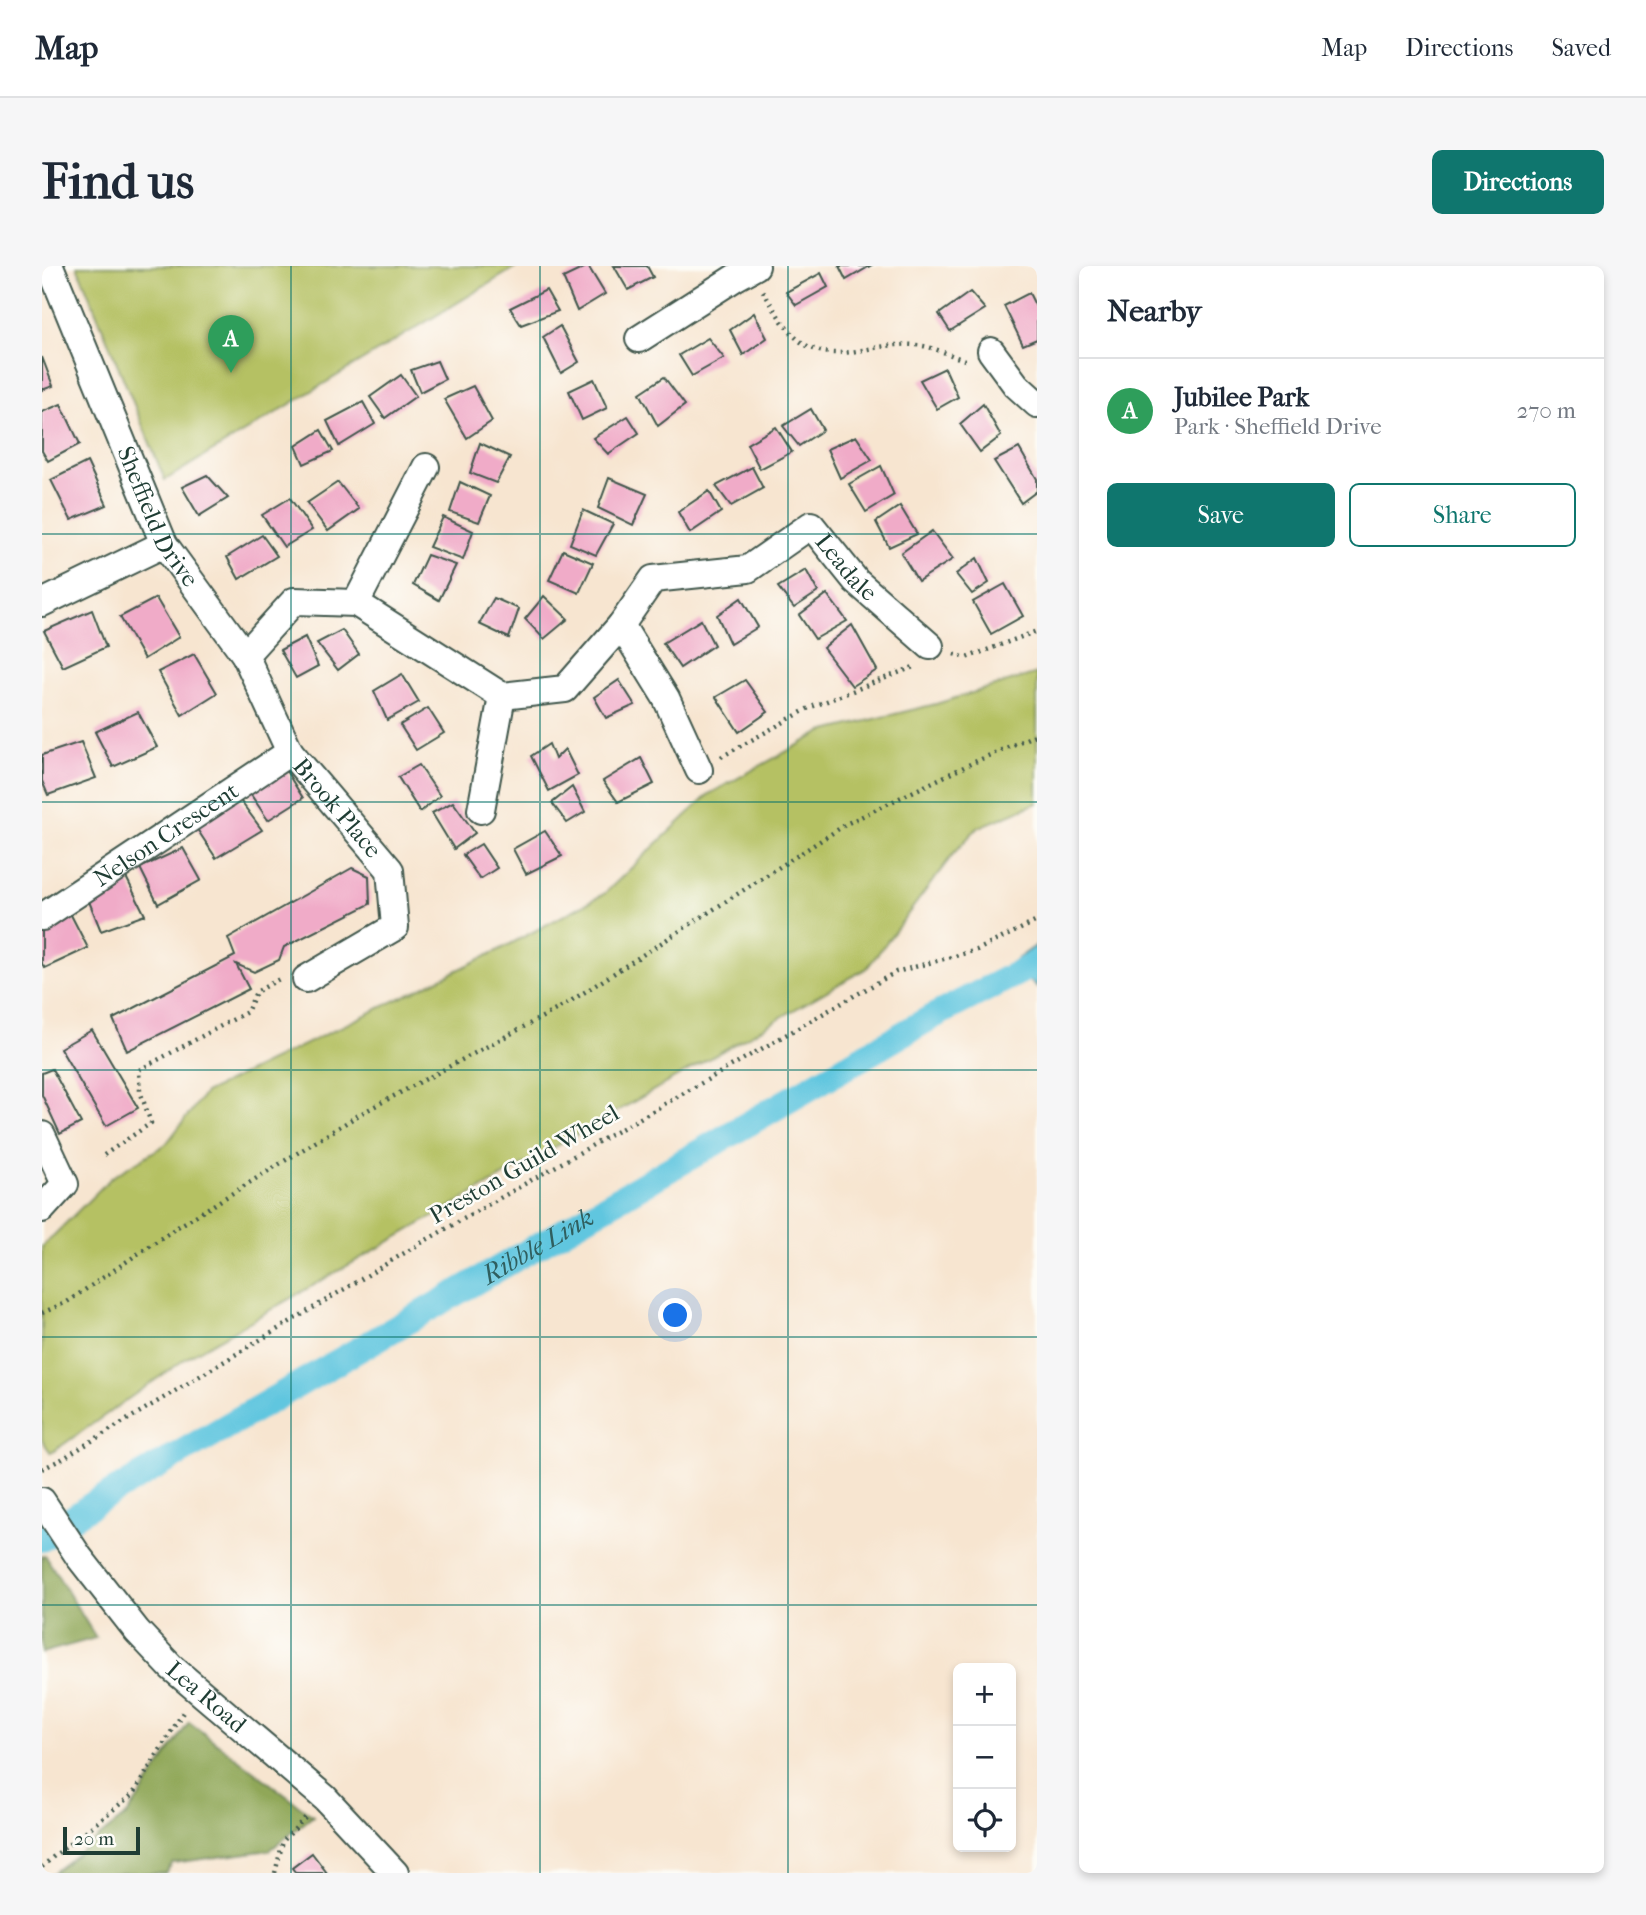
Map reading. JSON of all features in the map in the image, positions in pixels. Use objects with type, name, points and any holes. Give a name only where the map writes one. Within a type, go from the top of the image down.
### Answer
[{"type":"street","name":"Sheffield Drive","points":[[50,266],[164,544],[245,655],[290,752]]},
{"type":"street","points":[[639,339],[753,268]]},
{"type":"street","points":[[997,359],[1016,385],[1037,403]]},
{"type":"street","points":[[356,603],[426,467]]},
{"type":"street","name":"Leadale","points":[[502,696],[565,689],[621,625],[653,579],[748,569],[811,525],[856,581],[930,646]]},
{"type":"street","points":[[42,603],[164,544]]},
{"type":"street","points":[[245,655],[295,601],[356,603],[502,696],[481,810]]},
{"type":"street","points":[[621,625],[666,698],[699,770]]},
{"type":"street","name":"Nelson Crescent","points":[[42,917],[290,752]]},
{"type":"street","name":"Brook Place","points":[[290,752],[390,870],[395,927],[306,979]]},
{"type":"street","points":[[42,1135],[65,1184],[42,1209]]},
{"type":"street","name":"Lea Road","points":[[42,1501],[79,1557],[136,1631],[171,1667],[325,1798],[395,1873]]},
{"type":"path","points":[[753,268],[787,331],[815,349],[849,353],[883,345],[918,345],[990,368],[997,359]]},
{"type":"path","points":[[699,770],[809,708],[927,662],[930,646],[966,658],[1037,631]]},
{"type":"path","points":[[42,1313],[67,1302],[176,1228],[362,1113],[563,1006],[848,823],[1037,734]]},
{"type":"path","name":"Preston Guild Wheel","points":[[42,1469],[416,1246],[897,972],[977,950],[1037,921]]},
{"type":"path","points":[[104,1155],[151,1123],[140,1091],[139,1070],[247,1012],[256,992],[299,969],[306,979]]},
{"type":"path","points":[[42,1867],[133,1794],[197,1688]]},
{"type":"path","points":[[275,1873],[283,1841],[325,1798]]},
{"type":"green space","points":[[77,266],[518,266],[165,480]]},
{"type":"green space","points":[[1037,673],[1037,803],[977,828],[954,853],[867,968],[188,1357],[51,1453],[42,1440],[42,1247],[112,1177],[166,1144],[205,1093],[501,949],[604,894],[709,794],[822,732],[936,704]]},
{"type":"green space","points":[[45,1555],[96,1638],[42,1653],[42,1556]]},
{"type":"green space","points":[[189,1722],[313,1816],[270,1850],[173,1863],[165,1873],[53,1873],[128,1814]]},
{"type":"water","points":[[1037,945],[1037,988],[1013,962]]},
{"type":"building","points":[[588,266],[605,294],[577,311],[563,278]]},
{"type":"building","points":[[614,266],[647,266],[653,277],[628,290]]},
{"type":"building","points":[[839,266],[870,266],[846,280]]},
{"type":"building","points":[[821,273],[828,287],[796,305],[786,292]]},
{"type":"building","points":[[546,290],[558,311],[521,325],[510,308]]},
{"type":"building","points":[[970,292],[985,309],[950,331],[939,314]]},
{"type":"building","points":[[1029,293],[1037,309],[1037,339],[1023,345],[1004,306]]},
{"type":"building","points":[[754,313],[767,338],[743,355],[730,330]]},
{"type":"building","points":[[560,326],[579,362],[561,373],[543,337]]},
{"type":"building","points":[[708,338],[724,358],[692,376],[679,355]]},
{"type":"building","points":[[42,357],[53,386],[42,390]]},
{"type":"building","points":[[437,361],[445,379],[420,392],[411,370]]},
{"type":"building","points":[[945,368],[958,397],[937,409],[920,380]]},
{"type":"building","points":[[401,375],[416,396],[385,418],[370,397]]},
{"type":"building","points":[[664,377],[685,405],[658,426],[640,393]]},
{"type":"building","points":[[594,379],[607,408],[582,420],[569,391]]},
{"type":"building","points":[[473,386],[492,421],[467,438],[444,399]]},
{"type":"building","points":[[363,402],[375,424],[339,446],[327,421]]},
{"type":"building","points":[[61,404],[80,444],[48,461],[42,451],[42,412]]},
{"type":"building","points":[[983,404],[1001,436],[980,452],[960,424]]},
{"type":"building","points":[[811,409],[823,430],[799,446],[783,426]]},
{"type":"building","points":[[628,416],[639,433],[608,454],[593,438]]},
{"type":"building","points":[[776,427],[792,452],[760,469],[747,444]]},
{"type":"building","points":[[321,430],[333,451],[304,464],[296,446]]},
{"type":"building","points":[[856,436],[872,460],[840,478],[827,449]]},
{"type":"building","points":[[480,443],[510,457],[496,483],[470,473]]},
{"type":"building","points":[[1019,448],[1037,479],[1037,491],[1021,503],[994,461]]},
{"type":"building","points":[[87,462],[107,505],[71,520],[51,480]]},
{"type":"building","points":[[881,466],[894,495],[866,512],[849,484]]},
{"type":"building","points":[[752,467],[763,488],[731,506],[716,486]]},
{"type":"building","points":[[207,475],[228,498],[199,516],[182,487]]},
{"type":"building","points":[[609,478],[647,494],[633,525],[598,508]]},
{"type":"building","points":[[338,482],[359,509],[328,531],[307,503]]},
{"type":"building","points":[[460,482],[490,496],[479,522],[450,512]]},
{"type":"building","points":[[709,491],[721,512],[690,533],[678,512]]},
{"type":"building","points":[[290,498],[312,530],[284,547],[262,515]]},
{"type":"building","points":[[900,506],[917,534],[889,547],[876,522]]},
{"type":"building","points":[[583,510],[613,524],[596,555],[570,544]]},
{"type":"building","points":[[443,517],[473,531],[463,560],[429,547]]},
{"type":"building","points":[[932,531],[953,559],[918,581],[901,553]]},
{"type":"building","points":[[262,535],[277,556],[239,579],[227,557]]},
{"type":"building","points":[[563,550],[593,563],[579,593],[549,580]]},
{"type":"building","points":[[427,555],[456,565],[439,600],[413,585]]},
{"type":"building","points":[[977,558],[989,583],[972,594],[956,574]]},
{"type":"building","points":[[806,570],[818,592],[794,608],[778,587]]},
{"type":"building","points":[[1005,584],[1023,616],[991,634],[973,602]]},
{"type":"building","points":[[827,594],[847,621],[815,639],[799,615]]},
{"type":"building","points":[[544,596],[568,619],[544,639],[525,619]]},
{"type":"building","points":[[156,598],[179,637],[144,659],[120,617]]},
{"type":"building","points":[[494,598],[519,609],[509,638],[479,624]]},
{"type":"building","points":[[741,598],[758,627],[730,644],[717,615]]},
{"type":"building","points":[[92,610],[106,647],[63,667],[44,631]]},
{"type":"building","points":[[701,620],[714,645],[680,668],[663,643]]},
{"type":"building","points":[[852,625],[877,670],[852,686],[823,648]]},
{"type":"building","points":[[342,630],[359,654],[338,670],[317,643]]},
{"type":"building","points":[[305,637],[318,666],[296,678],[280,650]]},
{"type":"building","points":[[194,654],[217,693],[182,715],[158,672]]},
{"type":"building","points":[[402,674],[419,702],[387,720],[374,691]]},
{"type":"building","points":[[619,680],[635,705],[606,718],[594,697]]},
{"type":"building","points":[[745,680],[768,712],[739,732],[716,697]]},
{"type":"building","points":[[428,708],[444,733],[416,750],[400,725]]},
{"type":"building","points":[[138,712],[157,747],[113,767],[95,732]]},
{"type":"building","points":[[81,742],[96,778],[48,795],[42,781],[42,755]]},
{"type":"building","points":[[549,744],[555,759],[565,749],[578,775],[549,791],[531,756]]},
{"type":"building","points":[[641,758],[654,784],[618,802],[603,781]]},
{"type":"building","points":[[281,763],[303,798],[268,820],[247,789]]},
{"type":"building","points":[[419,765],[440,796],[420,812],[398,777]]},
{"type":"building","points":[[572,787],[585,812],[567,823],[552,803]]},
{"type":"building","points":[[236,795],[262,830],[216,858],[195,826]]},
{"type":"building","points":[[453,802],[475,833],[454,849],[432,813]]},
{"type":"building","points":[[545,831],[562,856],[526,874],[513,849]]},
{"type":"building","points":[[481,844],[497,868],[480,879],[463,855]]},
{"type":"building","points":[[183,848],[201,880],[158,904],[140,868]]},
{"type":"building","points":[[352,868],[369,876],[370,904],[284,947],[279,960],[254,972],[236,964],[249,989],[127,1051],[113,1019],[235,956],[228,938]]},
{"type":"building","points":[[125,875],[145,915],[101,931],[86,894]]},
{"type":"building","points":[[70,913],[88,948],[45,968],[42,964],[42,928]]},
{"type":"building","points":[[92,1030],[138,1108],[106,1126],[60,1048]]},
{"type":"building","points":[[52,1069],[81,1123],[60,1134],[42,1095],[42,1073]]},
{"type":"building","points":[[312,1853],[327,1873],[296,1873],[292,1868]]},
{"type":"waterway","name":"Ribble Link","points":[[42,1539],[96,1502],[932,1017],[1037,963]]},
{"type":"place","name":"Jubilee Park","points":[[231,373]]}]
